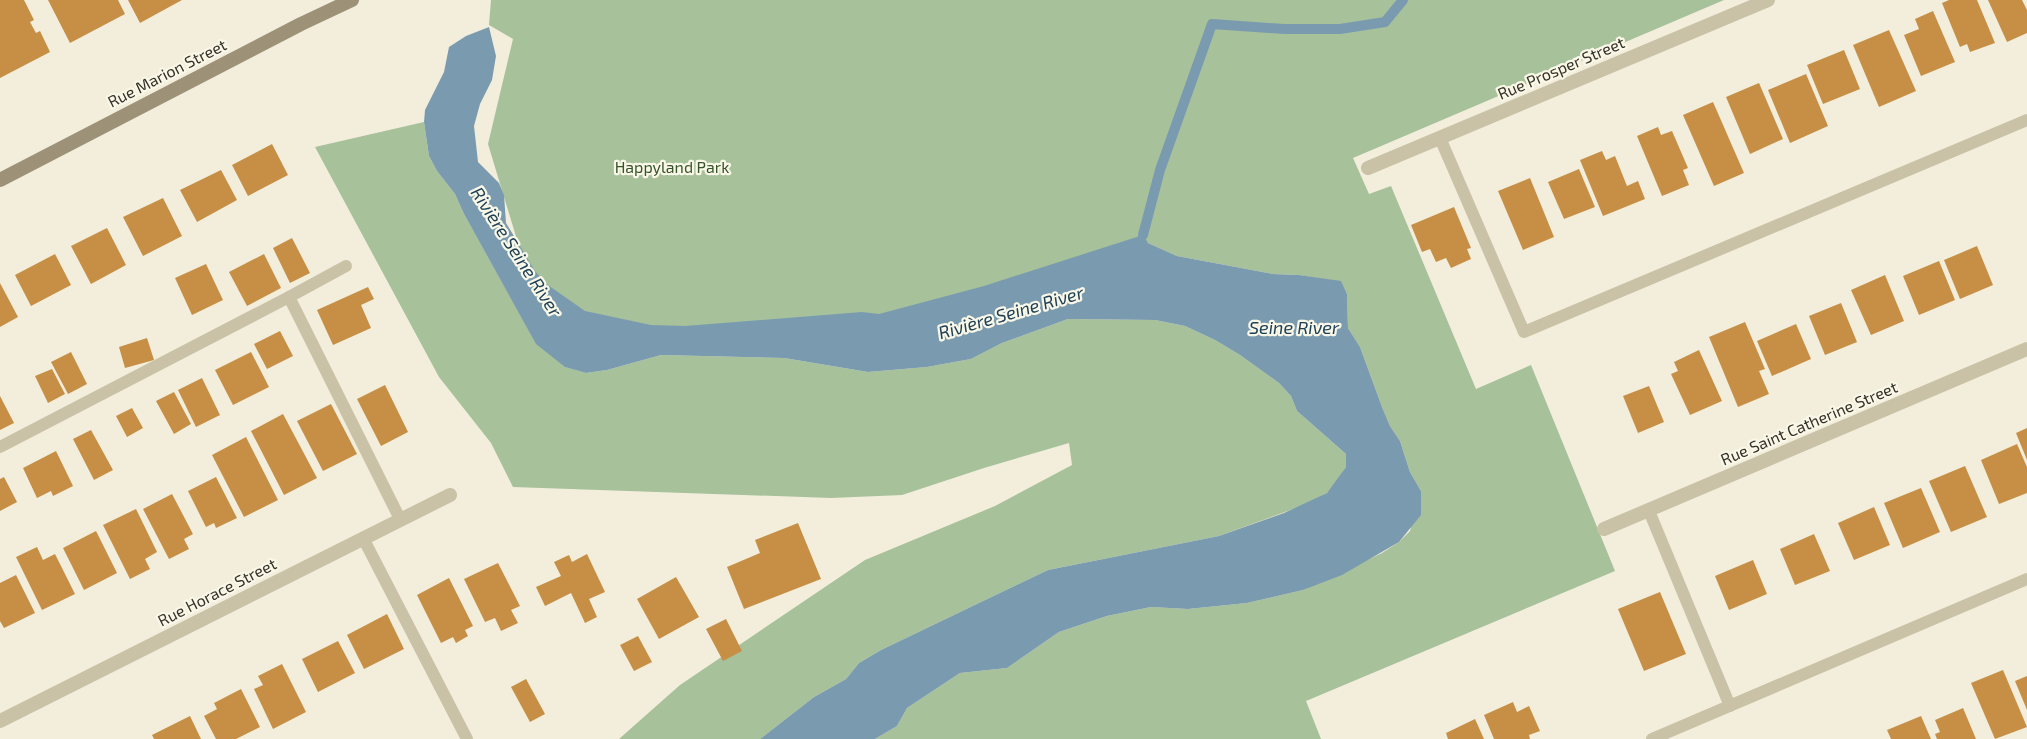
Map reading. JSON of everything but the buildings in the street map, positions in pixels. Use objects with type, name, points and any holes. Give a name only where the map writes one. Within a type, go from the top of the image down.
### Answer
[{"type":"main road","name":"Rue Marion Street","points":[[0,180],[301,24],[352,0]]},
{"type":"street","name":"Rue Prosper Street","points":[[1368,168],[1768,0]]},
{"type":"street","name":"Rue Saint Catherine Street","points":[[1604,530],[2027,349]]},
{"type":"street","name":"Rue Horace Street","points":[[0,721],[450,495]]},
{"type":"lane","points":[[1440,138],[1524,332],[2027,120]]},
{"type":"lane","points":[[0,447],[290,297],[346,266]]},
{"type":"lane","points":[[290,297],[400,519]]},
{"type":"lane","points":[[1649,511],[1730,706]]},
{"type":"lane","points":[[363,538],[467,739]]},
{"type":"lane","points":[[1652,739],[2027,579]]},
{"type":"green space","name":"Happyland Park","points":[[491,0],[1724,0],[1353,158],[1369,194],[1391,186],[1476,389],[1531,365],[1615,571],[1306,701],[1321,739],[875,739],[897,726],[907,708],[960,673],[1007,668],[1059,632],[1107,616],[1151,607],[1188,609],[1247,603],[1303,590],[1382,553],[1399,542],[1410,531],[1421,491],[1410,472],[1400,441],[1390,426],[1360,347],[1348,328],[1347,294],[1341,282],[1299,275],[1273,274],[1177,256],[1148,243],[890,321],[648,334],[534,296],[488,144],[513,39],[489,25]]},
{"type":"green space","points":[[424,122],[429,156],[437,171],[455,194],[464,214],[536,343],[566,367],[586,373],[607,370],[661,355],[784,358],[868,372],[927,367],[971,359],[1002,343],[1068,319],[1155,320],[1185,326],[1215,340],[1279,383],[1291,396],[1297,411],[1346,454],[1346,467],[1327,493],[1304,505],[1219,536],[1048,570],[881,650],[859,663],[846,679],[814,697],[760,739],[619,739],[680,685],[865,560],[995,506],[1072,465],[1069,443],[902,495],[831,498],[513,487],[491,443],[439,377],[315,147]]},
{"type":"water","name":"Seine River","points":[[489,27],[496,56],[492,80],[480,104],[474,126],[478,162],[499,183],[504,195],[506,223],[535,271],[545,283],[585,311],[651,325],[685,326],[862,312],[879,314],[984,286],[1143,235],[1148,243],[1177,256],[1273,274],[1299,275],[1341,281],[1347,294],[1348,328],[1360,347],[1390,426],[1400,441],[1410,472],[1421,491],[1421,515],[1399,542],[1342,575],[1303,590],[1247,603],[1188,609],[1151,607],[1107,616],[1059,632],[1007,668],[960,673],[907,708],[897,726],[875,739],[760,739],[814,697],[846,679],[859,663],[881,650],[1048,570],[1219,536],[1284,513],[1327,493],[1346,467],[1346,454],[1297,411],[1291,396],[1279,383],[1240,355],[1215,340],[1185,326],[1155,320],[1068,319],[1002,343],[971,359],[927,367],[868,372],[784,358],[661,355],[607,370],[586,373],[565,367],[536,344],[464,214],[455,194],[437,171],[429,156],[424,122],[425,110],[444,72],[449,47],[466,36]]},
{"type":"waterway","points":[[1143,235],[1160,170],[1212,24],[1284,29],[1340,29],[1385,22],[1403,0]]},
{"type":"water label","name":"Rivière Seine River","points":[[516,252]]},
{"type":"water label","name":"Rivière Seine River","points":[[1011,313]]}]
